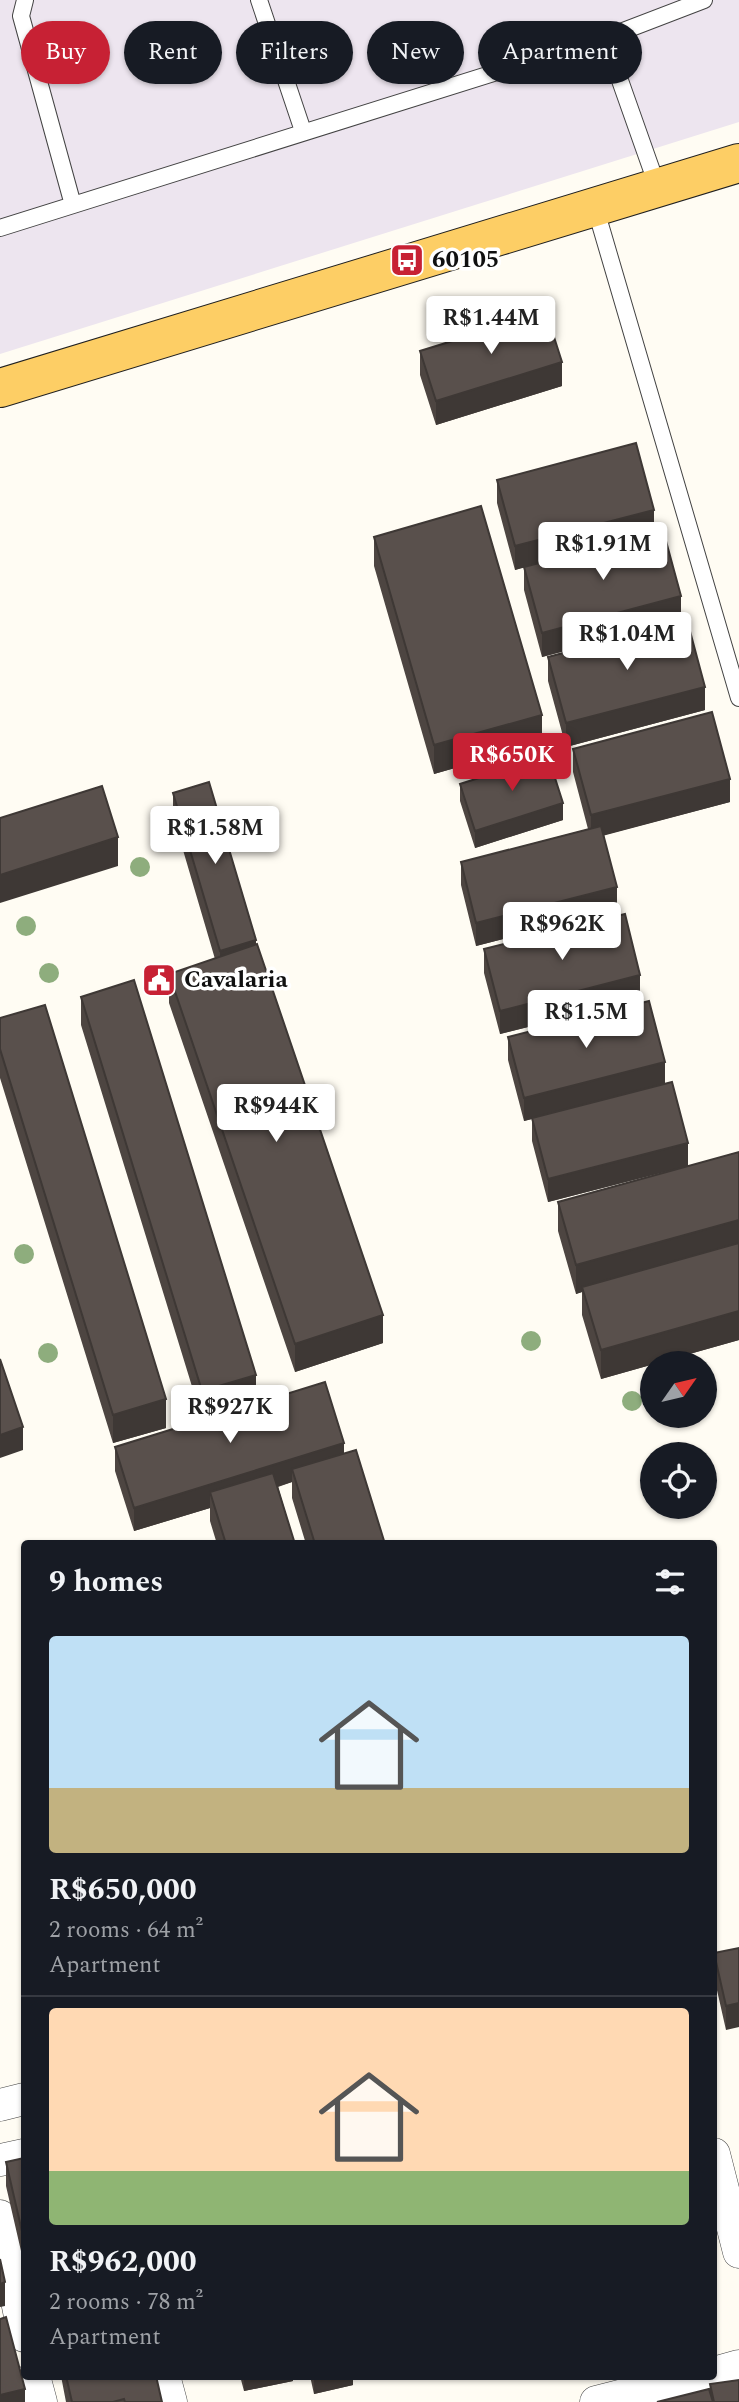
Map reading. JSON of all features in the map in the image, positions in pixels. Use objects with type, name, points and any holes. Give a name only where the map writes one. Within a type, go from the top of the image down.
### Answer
[{"type":"main road","points":[[0,388],[739,163]]},
{"type":"street","points":[[0,2105],[21,2100]]},
{"type":"street","points":[[0,2160],[21,2156]]},
{"type":"street","points":[[717,2166],[739,2252]]},
{"type":"street","points":[[0,2216],[21,2321]]},
{"type":"street","points":[[717,2372],[739,2366]]},
{"type":"street","points":[[35,2380],[40,2402]]},
{"type":"street","points":[[165,2380],[171,2402]]},
{"type":"street","points":[[596,2402],[682,2380]]},
{"type":"lane","points":[[25,0],[21,16],[73,205]]},
{"type":"lane","points":[[259,0],[303,131]]},
{"type":"lane","points":[[642,24],[704,0]]},
{"type":"lane","points":[[0,228],[478,77]]},
{"type":"lane","points":[[621,84],[658,188]]},
{"type":"lane","points":[[595,207],[739,698]]},
{"type":"shaded area","points":[[0,0],[739,0],[739,122],[0,354]]},
{"type":"building","points":[[546,312],[562,362],[436,401],[420,351]]},
{"type":"building","points":[[636,443],[654,510],[515,546],[497,480]]},
{"type":"building","points":[[481,506],[542,715],[434,745],[374,537]]},
{"type":"building","points":[[663,530],[681,596],[542,633],[524,567]]},
{"type":"building","points":[[687,620],[705,687],[566,723],[548,657]]},
{"type":"building","points":[[712,712],[730,779],[591,815],[573,749]]},
{"type":"building","points":[[548,756],[563,803],[475,831],[460,784]]},
{"type":"building","points":[[209,782],[256,940],[220,951],[173,793]]},
{"type":"building","points":[[102,786],[118,837],[0,875],[0,818]]},
{"type":"building","points":[[601,826],[617,887],[476,923],[461,862]]},
{"type":"building","points":[[625,914],[640,975],[500,1011],[484,949]]},
{"type":"building","points":[[257,944],[383,1315],[295,1344],[169,974]]},
{"type":"building","points":[[134,980],[256,1375],[202,1391],[81,997]]},
{"type":"building","points":[[649,1001],[665,1062],[524,1098],[508,1037]]},
{"type":"building","points":[[45,1005],[166,1399],[113,1415],[0,1049],[0,1018]]},
{"type":"building","points":[[672,1082],[688,1143],[548,1179],[532,1118]]},
{"type":"building","points":[[739,1152],[739,1220],[576,1265],[558,1202]]},
{"type":"building","points":[[739,1243],[739,1311],[601,1350],[582,1287]]},
{"type":"building","points":[[0,1359],[23,1427],[0,1435]]},
{"type":"building","points":[[325,1382],[344,1443],[134,1508],[115,1447]]},
{"type":"building","points":[[356,1450],[384,1540],[314,1540],[292,1469]]},
{"type":"building","points":[[273,1473],[294,1540],[225,1540],[210,1492]]},
{"type":"building","points":[[739,1948],[739,2003],[726,2006],[717,1966],[717,1952]]},
{"type":"building","points":[[21,2159],[21,2227],[6,2162]]},
{"type":"building","points":[[0,2259],[5,2282],[0,2284]]},
{"type":"building","points":[[6,2317],[25,2389],[0,2395],[0,2319]]},
{"type":"building","points":[[67,2380],[157,2380],[162,2402],[125,2402],[124,2399],[113,2402],[72,2402]]},
{"type":"building","points":[[739,2380],[739,2402],[714,2402],[710,2384]]},
{"type":"building","points":[[709,2389],[713,2402],[657,2402]]},
{"type":"place","name":"60105","points":[[407,260]]},
{"type":"place","name":"Cavalaria","points":[[159,980]]}]
